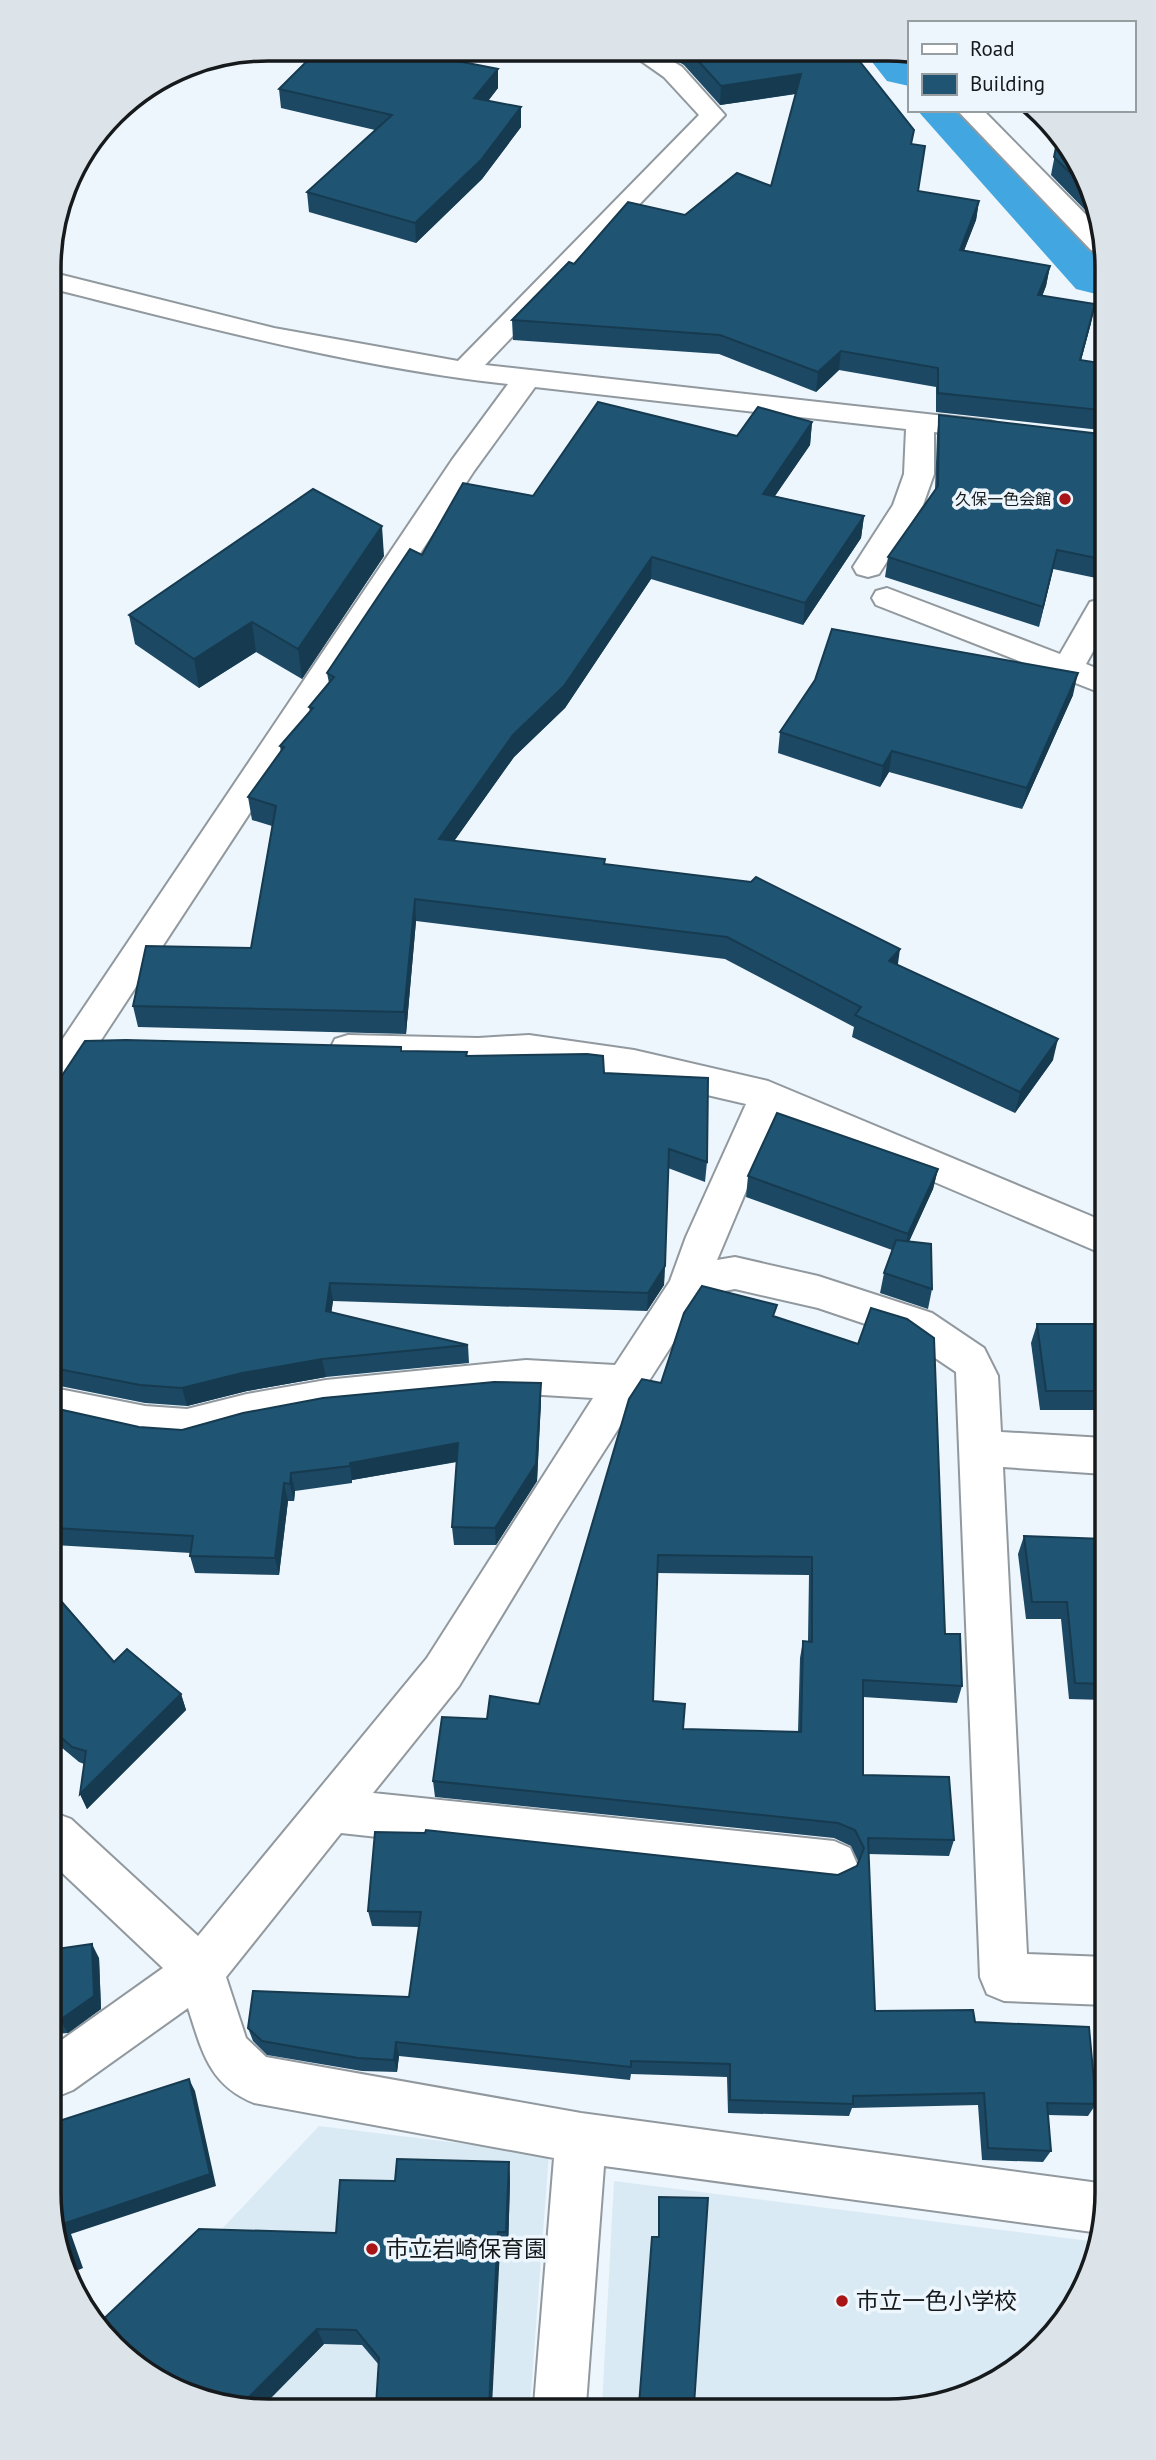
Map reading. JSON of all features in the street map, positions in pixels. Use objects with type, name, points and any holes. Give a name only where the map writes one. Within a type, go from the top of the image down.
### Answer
[{"type":"street","points":[[464,371],[713,115],[673,72],[655,61]]},
{"type":"street","points":[[972,112],[1092,236]]},
{"type":"street","points":[[62,283],[274,336],[464,371],[1017,433]]},
{"type":"street","points":[[62,1071],[454,478],[526,380]]},
{"type":"street","points":[[868,567],[908,505],[919,474],[920,422]]},
{"type":"street","points":[[887,598],[1095,680]]},
{"type":"street","points":[[1068,669],[1095,620]]},
{"type":"street","points":[[81,1042],[122,1043]]},
{"type":"street","points":[[311,1048],[478,1052],[529,1049],[634,1064],[768,1095],[1095,1234]]},
{"type":"street","points":[[61,2069],[200,1971],[443,1672],[543,1510],[688,1287],[705,1237],[768,1095]]},
{"type":"street","points":[[688,1287],[706,1278],[734,1273],[818,1292],[918,1325],[970,1360],[978,1376],[1003,1976],[1094,1980]]},
{"type":"street","points":[[61,1407],[145,1424],[187,1427],[247,1411],[326,1397],[470,1382],[526,1377],[626,1383]]},
{"type":"street","points":[[980,1448],[1094,1454]]},
{"type":"street","points":[[331,1810],[834,1864]]},
{"type":"street","points":[[61,1841],[200,1971],[227,2053],[254,2080],[580,2138],[1094,2207]]},
{"type":"street","points":[[560,2399],[580,2138]]},
{"type":"shaded area","name":"市立岩崎保育園","points":[[319,2126],[549,2154],[530,2399],[241,2397],[202,2388],[177,2377],[153,2364],[120,2336]]},
{"type":"shaded area","name":"市立一色小学校","points":[[614,2181],[1089,2241],[1067,2295],[1052,2318],[1034,2338],[1003,2364],[967,2383],[942,2392],[888,2399],[602,2399]]},
{"type":"building","points":[[307,61],[457,61],[498,69],[474,98],[521,107],[481,160],[415,223],[307,192],[392,115],[279,89]]},
{"type":"building","points":[[698,61],[859,61],[914,130],[911,144],[925,146],[918,191],[979,201],[960,250],[1050,266],[1038,295],[1095,304],[1080,360],[1095,362],[1095,409],[938,393],[938,368],[841,351],[818,372],[720,335],[512,320],[569,262],[574,264],[628,202],[685,215],[737,173],[771,186],[801,74],[721,86]]},
{"type":"building","points":[[1056,148],[1072,175],[1054,157]]},
{"type":"building","points":[[598,402],[737,436],[758,407],[812,422],[763,494],[864,516],[805,603],[652,557],[564,686],[513,735],[439,839],[605,859],[604,864],[751,882],[756,877],[900,949],[889,961],[1058,1039],[1020,1092],[855,1015],[861,1007],[727,937],[415,899],[404,1012],[133,1006],[146,946],[251,948],[276,806],[248,797],[284,747],[280,746],[313,708],[309,707],[334,677],[327,673],[410,549],[422,555],[463,483],[533,496]]},
{"type":"building","points":[[939,415],[1095,433],[1095,558],[1057,550],[1043,607],[888,557],[938,486]]},
{"type":"building","points":[[313,489],[382,526],[298,649],[252,622],[194,659],[129,615]]},
{"type":"building","points":[[832,629],[1078,673],[1027,788],[892,751],[883,766],[780,732],[815,680]]},
{"type":"building","points":[[85,1041],[401,1047],[401,1051],[467,1052],[466,1056],[603,1056],[604,1073],[708,1078],[707,1162],[669,1149],[665,1266],[648,1293],[330,1283],[326,1311],[468,1345],[322,1359],[242,1373],[182,1388],[140,1385],[61,1370],[62,1076]]},
{"type":"building","points":[[777,1113],[938,1169],[908,1234],[748,1176]]},
{"type":"building","points":[[896,1240],[931,1244],[932,1289],[884,1273]]},
{"type":"building","points":[[702,1286],[777,1305],[773,1316],[858,1344],[871,1308],[907,1319],[934,1338],[945,1634],[960,1634],[962,1686],[863,1680],[863,1775],[949,1777],[954,1840],[868,1838],[875,2011],[973,2010],[975,2022],[1089,2027],[1094,2104],[1047,2103],[1051,2151],[988,2148],[984,2093],[853,2096],[853,2104],[730,2100],[730,2064],[631,2061],[631,2067],[396,2042],[394,2060],[358,2058],[262,2041],[248,2028],[253,1991],[409,1997],[421,1912],[368,1911],[375,1832],[425,1833],[426,1830],[838,1875],[857,1866],[864,1848],[855,1830],[838,1823],[433,1781],[442,1717],[487,1719],[490,1696],[539,1704],[629,1399],[642,1379],[661,1383],[684,1313]],"holes":[[[658,1555],[812,1557],[812,1642],[803,1641],[801,1732],[683,1729],[685,1704],[653,1701]]]},
{"type":"building","points":[[1037,1324],[1094,1324],[1094,1391],[1046,1391]]},
{"type":"building","points":[[494,1382],[541,1383],[536,1464],[495,1528],[452,1527],[458,1443],[350,1463],[350,1466],[291,1473],[290,1484],[284,1483],[275,1558],[190,1556],[193,1536],[61,1528],[61,1410],[139,1427],[182,1430],[243,1413],[323,1398]]},
{"type":"building","points":[[1024,1536],[1094,1539],[1094,1684],[1075,1683],[1067,1602],[1032,1602]]},
{"type":"building","points":[[61,1601],[114,1662],[127,1649],[181,1694],[80,1794],[86,1751],[72,1747],[61,1738]]},
{"type":"building","points":[[92,1944],[94,1996],[61,2019],[61,1948]]},
{"type":"building","points":[[189,2079],[210,2174],[64,2224],[61,2120]]},
{"type":"building","name":"市立岩崎保育園","points":[[397,2159],[509,2162],[506,2232],[498,2232],[489,2399],[376,2399],[379,2358],[356,2330],[317,2329],[248,2398],[228,2395],[202,2388],[153,2364],[122,2338],[104,2318],[199,2229],[336,2233],[340,2180],[395,2181]]},
{"type":"building","points":[[659,2197],[708,2198],[694,2399],[639,2399],[652,2237],[659,2237]]},
{"type":"building","points":[[65,2231],[74,2258],[68,2246]]},
{"type":"waterway","points":[[904,62],[908,67]]},
{"type":"waterway","points":[[950,112],[1095,270]]},
{"type":"place","name":"久保一色会館","points":[[1065,499]]},
{"type":"place","name":"市立岩崎保育園","points":[[372,2249]]},
{"type":"place","name":"市立一色小学校","points":[[842,2301]]}]
